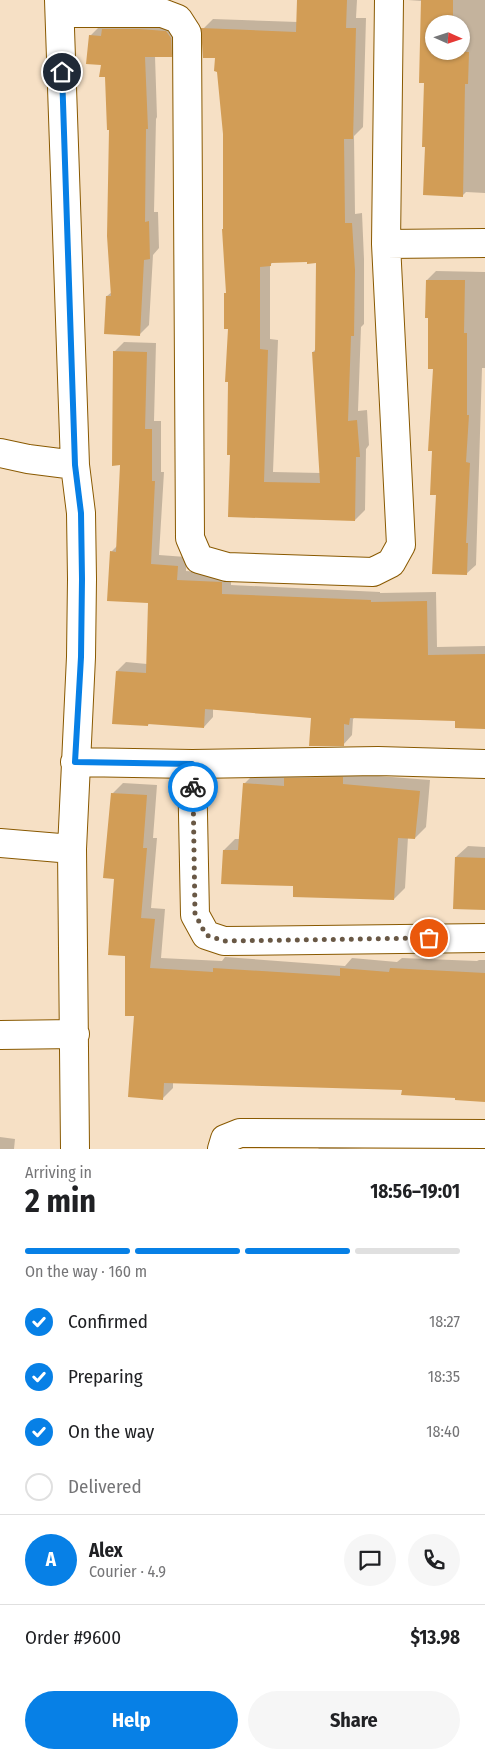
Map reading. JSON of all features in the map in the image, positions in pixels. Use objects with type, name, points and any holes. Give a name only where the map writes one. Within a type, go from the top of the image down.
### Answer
[{"type":"street","points":[[75,1149],[72,848],[81,657],[82,579],[81,513],[75,465],[60,6],[162,13],[178,19],[187,33],[190,538],[199,559],[227,566],[372,572],[391,562],[401,545],[386,244],[389,0]]},
{"type":"street","points":[[386,244],[485,243]]},
{"type":"street","points":[[0,453],[28,459],[75,465]]},
{"type":"street","points":[[75,762],[192,764],[378,761],[485,764]]},
{"type":"street","points":[[192,764],[195,914],[206,935],[224,941],[485,938]]},
{"type":"street","points":[[0,843],[72,848]]},
{"type":"street","points":[[0,1035],[75,1034]]},
{"type":"street","points":[[222,1149],[225,1139],[240,1133],[485,1134]]},
{"type":"building","points":[[297,0],[347,0],[346,28],[356,28],[353,139],[344,139],[345,223],[352,223],[355,270],[354,336],[351,336],[348,421],[357,420],[360,457],[356,457],[355,521],[228,517],[230,455],[227,455],[228,382],[225,382],[228,329],[224,329],[224,293],[226,293],[222,229],[223,134],[217,72],[214,71],[215,58],[203,58],[201,28],[296,32]],"holes":[[[307,262],[307,264],[316,263],[315,352],[312,352],[320,483],[264,482],[268,350],[260,349],[260,267],[271,266],[271,263]]]},
{"type":"building","points":[[421,0],[453,0],[453,15],[425,15],[425,60],[469,60],[468,84],[465,84],[463,197],[423,195],[425,147],[422,147],[424,83],[419,83]]},
{"type":"building","points":[[102,29],[166,31],[171,38],[172,57],[145,57],[148,129],[146,129],[145,222],[149,221],[150,259],[144,260],[140,336],[104,334],[106,296],[111,296],[107,236],[109,130],[107,130],[105,77],[99,77],[101,65],[86,64],[89,35],[101,36]]},
{"type":"building","points":[[426,280],[465,280],[464,333],[467,333],[467,415],[469,415],[466,462],[470,463],[466,543],[468,543],[467,575],[432,574],[436,495],[430,495],[432,451],[428,451],[433,369],[428,369],[428,318],[425,318]]},
{"type":"building","points":[[113,351],[147,352],[145,429],[152,429],[152,481],[155,481],[151,564],[178,566],[177,580],[222,582],[222,594],[371,600],[371,602],[427,601],[428,655],[485,654],[485,729],[455,728],[455,721],[350,718],[349,725],[344,724],[344,746],[309,746],[311,718],[205,709],[204,728],[148,724],[148,726],[112,724],[116,671],[146,673],[148,603],[107,601],[110,551],[116,552],[120,465],[112,466]]},
{"type":"building","points":[[343,777],[343,784],[420,791],[415,839],[398,838],[394,900],[293,897],[293,886],[221,884],[223,850],[238,850],[243,783],[284,786],[284,778]]},
{"type":"building","points":[[111,793],[147,795],[143,848],[147,848],[141,918],[155,919],[150,968],[213,972],[213,968],[340,976],[340,968],[389,972],[390,968],[485,973],[485,1102],[401,1095],[402,1090],[164,1083],[163,1100],[128,1097],[134,1016],[125,1016],[125,956],[108,955],[114,879],[103,878]]},
{"type":"building","points":[[455,857],[485,858],[485,910],[453,909]]},
{"type":"way so far","points":[[193,787],[195,914],[206,935],[224,941],[429,938]]},
{"type":"route","points":[[62,72],[75,465],[81,513],[81,657],[75,762],[192,764],[193,787]]}]
